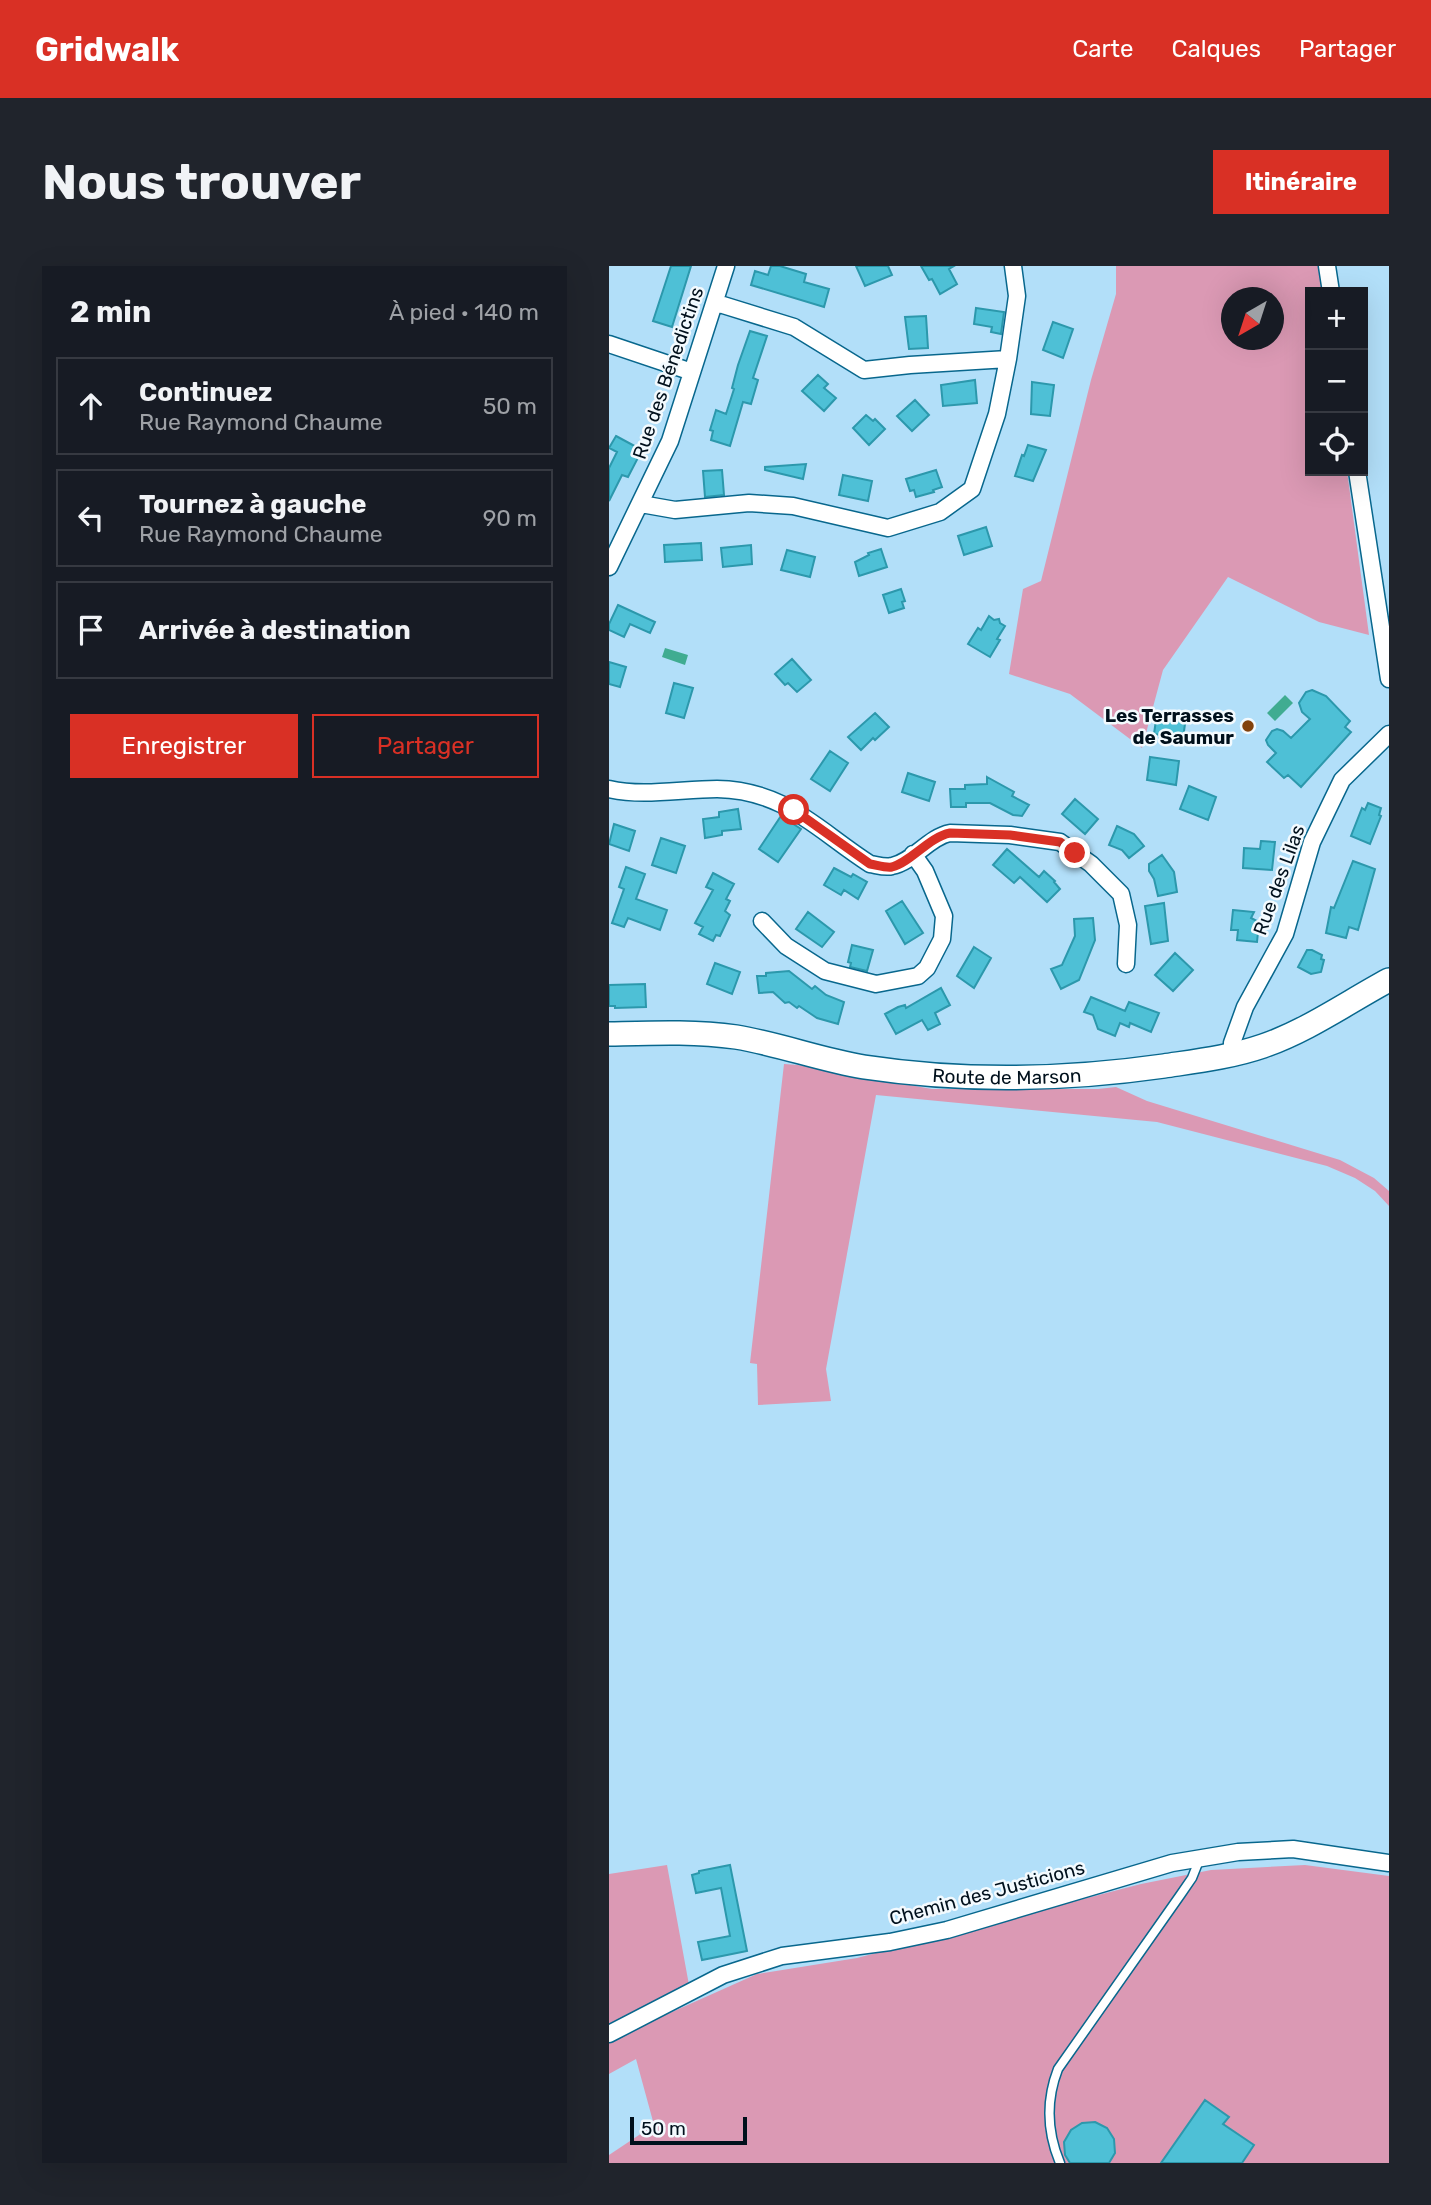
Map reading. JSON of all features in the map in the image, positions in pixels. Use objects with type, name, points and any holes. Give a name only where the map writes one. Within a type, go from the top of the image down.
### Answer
[{"type":"street","name":"Rue des Bénedictins","points":[[609,567],[670,441],[726,266]]},
{"type":"street","points":[[641,504],[675,510],[749,503],[793,506],[888,528],[940,512],[971,489],[997,414],[1017,296],[1013,266]]},
{"type":"street","points":[[1327,266],[1330,287]]},
{"type":"street","points":[[714,304],[794,327],[865,370],[1008,359]]},
{"type":"street","points":[[609,344],[692,372]]},
{"type":"street","points":[[1358,476],[1389,679]]},
{"type":"street","name":"Rue des Lilas","points":[[1232,1055],[1232,1043],[1245,1007],[1285,933],[1312,842],[1336,792],[1342,780],[1389,734]]},
{"type":"street","points":[[609,789],[633,792],[720,789],[754,793],[794,810],[870,864],[883,867],[894,866],[941,835],[950,833],[1010,835],[1060,842],[1091,864],[1121,894],[1128,925],[1126,964]]},
{"type":"street","points":[[762,920],[786,946],[825,971],[876,984],[918,976],[927,968],[942,939],[944,916],[925,871],[913,854]]},
{"type":"street","name":"Route de Marson","points":[[609,1034],[703,1034],[736,1037],[830,1060],[941,1076],[1108,1074],[1232,1055],[1264,1046],[1389,980]]},
{"type":"street","name":"Chemin des Justicions","points":[[609,2034],[723,1975],[782,1956],[890,1942],[947,1930],[1172,1863],[1238,1852],[1293,1849],[1389,1863]]},
{"type":"lane","points":[[1060,2163],[1054,2150],[1049,2111],[1050,2089],[1058,2069],[1192,1878],[1200,1858]]},
{"type":"shaded area","points":[[1116,266],[1319,266],[1322,287],[1305,287],[1305,476],[1348,476],[1369,635],[1319,622],[1228,577],[1163,670],[1142,748],[1070,694],[1009,674],[1023,589],[1041,581],[1091,380],[1116,294]]},
{"type":"shaded area","points":[[665,648],[688,655],[685,665],[662,657]]},
{"type":"shaded area","points":[[1285,695],[1293,703],[1275,721],[1267,713]]},
{"type":"shaded area","points":[[784,1064],[932,1089],[1116,1087],[1147,1101],[1340,1160],[1374,1178],[1389,1191],[1389,1206],[1375,1191],[1355,1178],[1327,1166],[1157,1122],[876,1095],[826,1369],[831,1401],[758,1405],[757,1364],[750,1363]]},
{"type":"shaded area","points":[[667,1865],[689,1985],[609,2025],[609,1874]]},
{"type":"shaded area","points":[[1305,1865],[1389,1876],[1389,2163],[609,2163],[609,2155],[654,2125],[636,2059],[609,2074],[609,2042],[757,1974],[857,1958],[1141,1884],[1211,1870]]},
{"type":"building","points":[[671,266],[691,266],[672,327],[653,321]]},
{"type":"building","points":[[771,266],[806,274],[804,282],[829,289],[824,307],[751,285],[755,271],[768,275]]},
{"type":"building","points":[[856,266],[888,266],[892,275],[865,286]]},
{"type":"building","points":[[921,266],[954,266],[949,269],[957,284],[940,294]]},
{"type":"building","points":[[976,308],[1004,312],[1001,334],[991,332],[992,327],[974,324]]},
{"type":"building","points":[[926,316],[928,348],[909,349],[905,317]]},
{"type":"building","points":[[1053,322],[1073,329],[1063,358],[1043,350]]},
{"type":"building","points":[[750,331],[767,336],[753,378],[758,380],[751,404],[743,402],[730,446],[711,440],[713,431],[710,430],[716,410],[726,414]]},
{"type":"building","points":[[818,375],[828,384],[824,388],[836,398],[824,411],[802,391]]},
{"type":"building","points":[[975,380],[977,403],[943,406],[941,385]]},
{"type":"building","points":[[1032,382],[1054,385],[1050,416],[1031,414]]},
{"type":"building","points":[[915,400],[929,415],[912,431],[897,416]]},
{"type":"building","points":[[866,415],[873,421],[875,419],[885,429],[869,445],[853,428]]},
{"type":"building","points":[[616,436],[642,450],[628,477],[622,475],[609,501],[609,468],[617,452],[609,448]]},
{"type":"building","points":[[1028,445],[1046,450],[1033,481],[1015,476]]},
{"type":"building","points":[[806,464],[803,479],[765,470],[765,467]]},
{"type":"building","points":[[722,470],[724,495],[705,497],[703,471]]},
{"type":"building","points":[[936,470],[942,487],[916,497],[914,490],[910,491],[906,479]]},
{"type":"building","points":[[843,475],[872,481],[868,501],[839,495]]},
{"type":"building","points":[[986,527],[992,546],[964,555],[958,536]]},
{"type":"building","points":[[701,543],[702,560],[665,562],[664,545]]},
{"type":"building","points":[[751,545],[752,564],[723,567],[721,548]]},
{"type":"building","points":[[881,549],[887,567],[859,576],[855,562],[869,555],[868,553]]},
{"type":"building","points":[[787,550],[815,557],[810,577],[781,570]]},
{"type":"building","points":[[901,589],[904,608],[889,613],[883,595]]},
{"type":"building","points":[[618,605],[655,622],[650,633],[630,624],[624,637],[609,630]]},
{"type":"building","points":[[989,616],[994,620],[999,619],[1005,626],[990,657],[968,644]]},
{"type":"building","points":[[792,659],[811,680],[797,692],[788,683],[785,685],[775,674]]},
{"type":"building","points":[[609,662],[626,667],[620,687],[609,684]]},
{"type":"building","points":[[674,683],[693,688],[684,718],[666,713]]},
{"type":"building","points":[[1312,690],[1326,696],[1350,721],[1345,727],[1351,732],[1301,787],[1288,775],[1284,778],[1267,762],[1276,753],[1266,740],[1272,731],[1277,729],[1291,738],[1310,719],[1302,712],[1299,703],[1306,692]]},
{"type":"building","points":[[875,713],[889,727],[861,750],[848,737]]},
{"type":"building","points":[[1157,713],[1186,717],[1183,738],[1154,734]]},
{"type":"building","points":[[830,751],[848,763],[830,791],[811,779]]},
{"type":"building","points":[[1150,757],[1179,761],[1176,785],[1147,780]]},
{"type":"building","points":[[908,773],[935,782],[929,801],[902,792]]},
{"type":"building","points":[[987,777],[1014,792],[1012,796],[1029,805],[1022,816],[1013,815],[990,803],[966,803],[966,807],[951,807],[950,789],[987,784]]},
{"type":"building","points":[[1189,786],[1216,797],[1208,820],[1180,809]]},
{"type":"building","points":[[1075,799],[1098,819],[1085,834],[1062,814]]},
{"type":"building","points":[[1368,803],[1381,808],[1381,816],[1370,844],[1351,836],[1362,808],[1365,810]]},
{"type":"building","points":[[738,809],[741,829],[722,831],[722,835],[705,838],[703,819],[719,817],[719,812]]},
{"type":"building","points":[[781,816],[801,829],[778,862],[759,849]]},
{"type":"building","points":[[614,824],[635,831],[629,851],[609,844]]},
{"type":"building","points":[[1117,826],[1134,834],[1144,846],[1129,858],[1122,850],[1109,845]]},
{"type":"building","points":[[661,838],[685,846],[676,873],[652,865]]},
{"type":"building","points":[[1261,841],[1275,842],[1272,870],[1243,868],[1244,848],[1260,849]]},
{"type":"building","points":[[1007,849],[1039,877],[1044,871],[1055,881],[1060,889],[1047,902],[1020,877],[1014,883],[993,865]]},
{"type":"building","points":[[1162,855],[1174,872],[1177,892],[1158,896],[1149,864]]},
{"type":"building","points":[[1353,861],[1375,869],[1358,930],[1349,927],[1346,938],[1326,933],[1331,907],[1334,908]]},
{"type":"building","points":[[626,867],[645,874],[636,899],[667,910],[660,930],[628,918],[624,927],[612,923],[624,889],[619,887]]},
{"type":"building","points":[[834,868],[867,882],[858,899],[844,890],[841,895],[824,885]]},
{"type":"building","points":[[713,873],[734,884],[726,899],[730,901],[725,911],[730,915],[720,936],[716,935],[713,941],[699,934],[703,927],[695,923],[713,890],[706,887]]},
{"type":"building","points":[[902,901],[923,933],[905,944],[886,911]]},
{"type":"building","points":[[1164,903],[1168,941],[1151,944],[1145,906]]},
{"type":"building","points":[[1233,910],[1254,912],[1251,918],[1259,922],[1257,942],[1237,940],[1238,930],[1231,930]]},
{"type":"building","points":[[808,912],[834,932],[822,947],[796,929]]},
{"type":"building","points":[[1093,918],[1095,940],[1079,980],[1061,989],[1051,969],[1062,965],[1075,936],[1074,919]]},
{"type":"building","points":[[852,945],[873,950],[867,971],[850,967],[851,963],[848,962]]},
{"type":"building","points":[[974,947],[991,958],[974,988],[957,976]]},
{"type":"building","points":[[1307,950],[1322,955],[1321,959],[1324,960],[1321,972],[1311,974],[1298,967]]},
{"type":"building","points":[[1175,953],[1193,970],[1173,991],[1155,975]]},
{"type":"building","points":[[715,963],[740,972],[732,994],[707,984]]},
{"type":"building","points":[[789,971],[812,989],[815,986],[826,995],[844,1002],[838,1024],[817,1018],[789,1002],[785,1003],[773,992],[759,993],[757,976]]},
{"type":"building","points":[[645,984],[646,1007],[609,1006],[609,985]]},
{"type":"building","points":[[941,988],[950,1005],[935,1013],[940,1024],[928,1030],[922,1020],[896,1034],[885,1014],[905,1005],[906,1008]]},
{"type":"building","points":[[1091,997],[1125,1011],[1129,1002],[1159,1013],[1151,1032],[1130,1023],[1129,1027],[1120,1023],[1115,1036],[1098,1029],[1093,1015],[1084,1012]]},
{"type":"building","points":[[730,1865],[747,1951],[702,1960],[698,1942],[730,1936],[721,1888],[696,1893],[692,1875]]},
{"type":"building","points":[[1205,2100],[1229,2117],[1223,2124],[1254,2145],[1242,2163],[1161,2163]]},
{"type":"building","points":[[1095,2122],[1107,2128],[1114,2139],[1115,2153],[1109,2163],[1070,2163],[1065,2155],[1064,2142],[1071,2130],[1082,2123]]},
{"type":"place","name":"Les Terrasses de Saumur","points":[[1248,726]]},
{"type":"route","points":[[794,810],[870,864],[883,867],[894,866],[941,835],[950,833],[1010,835],[1060,842],[1075,853]]}]
